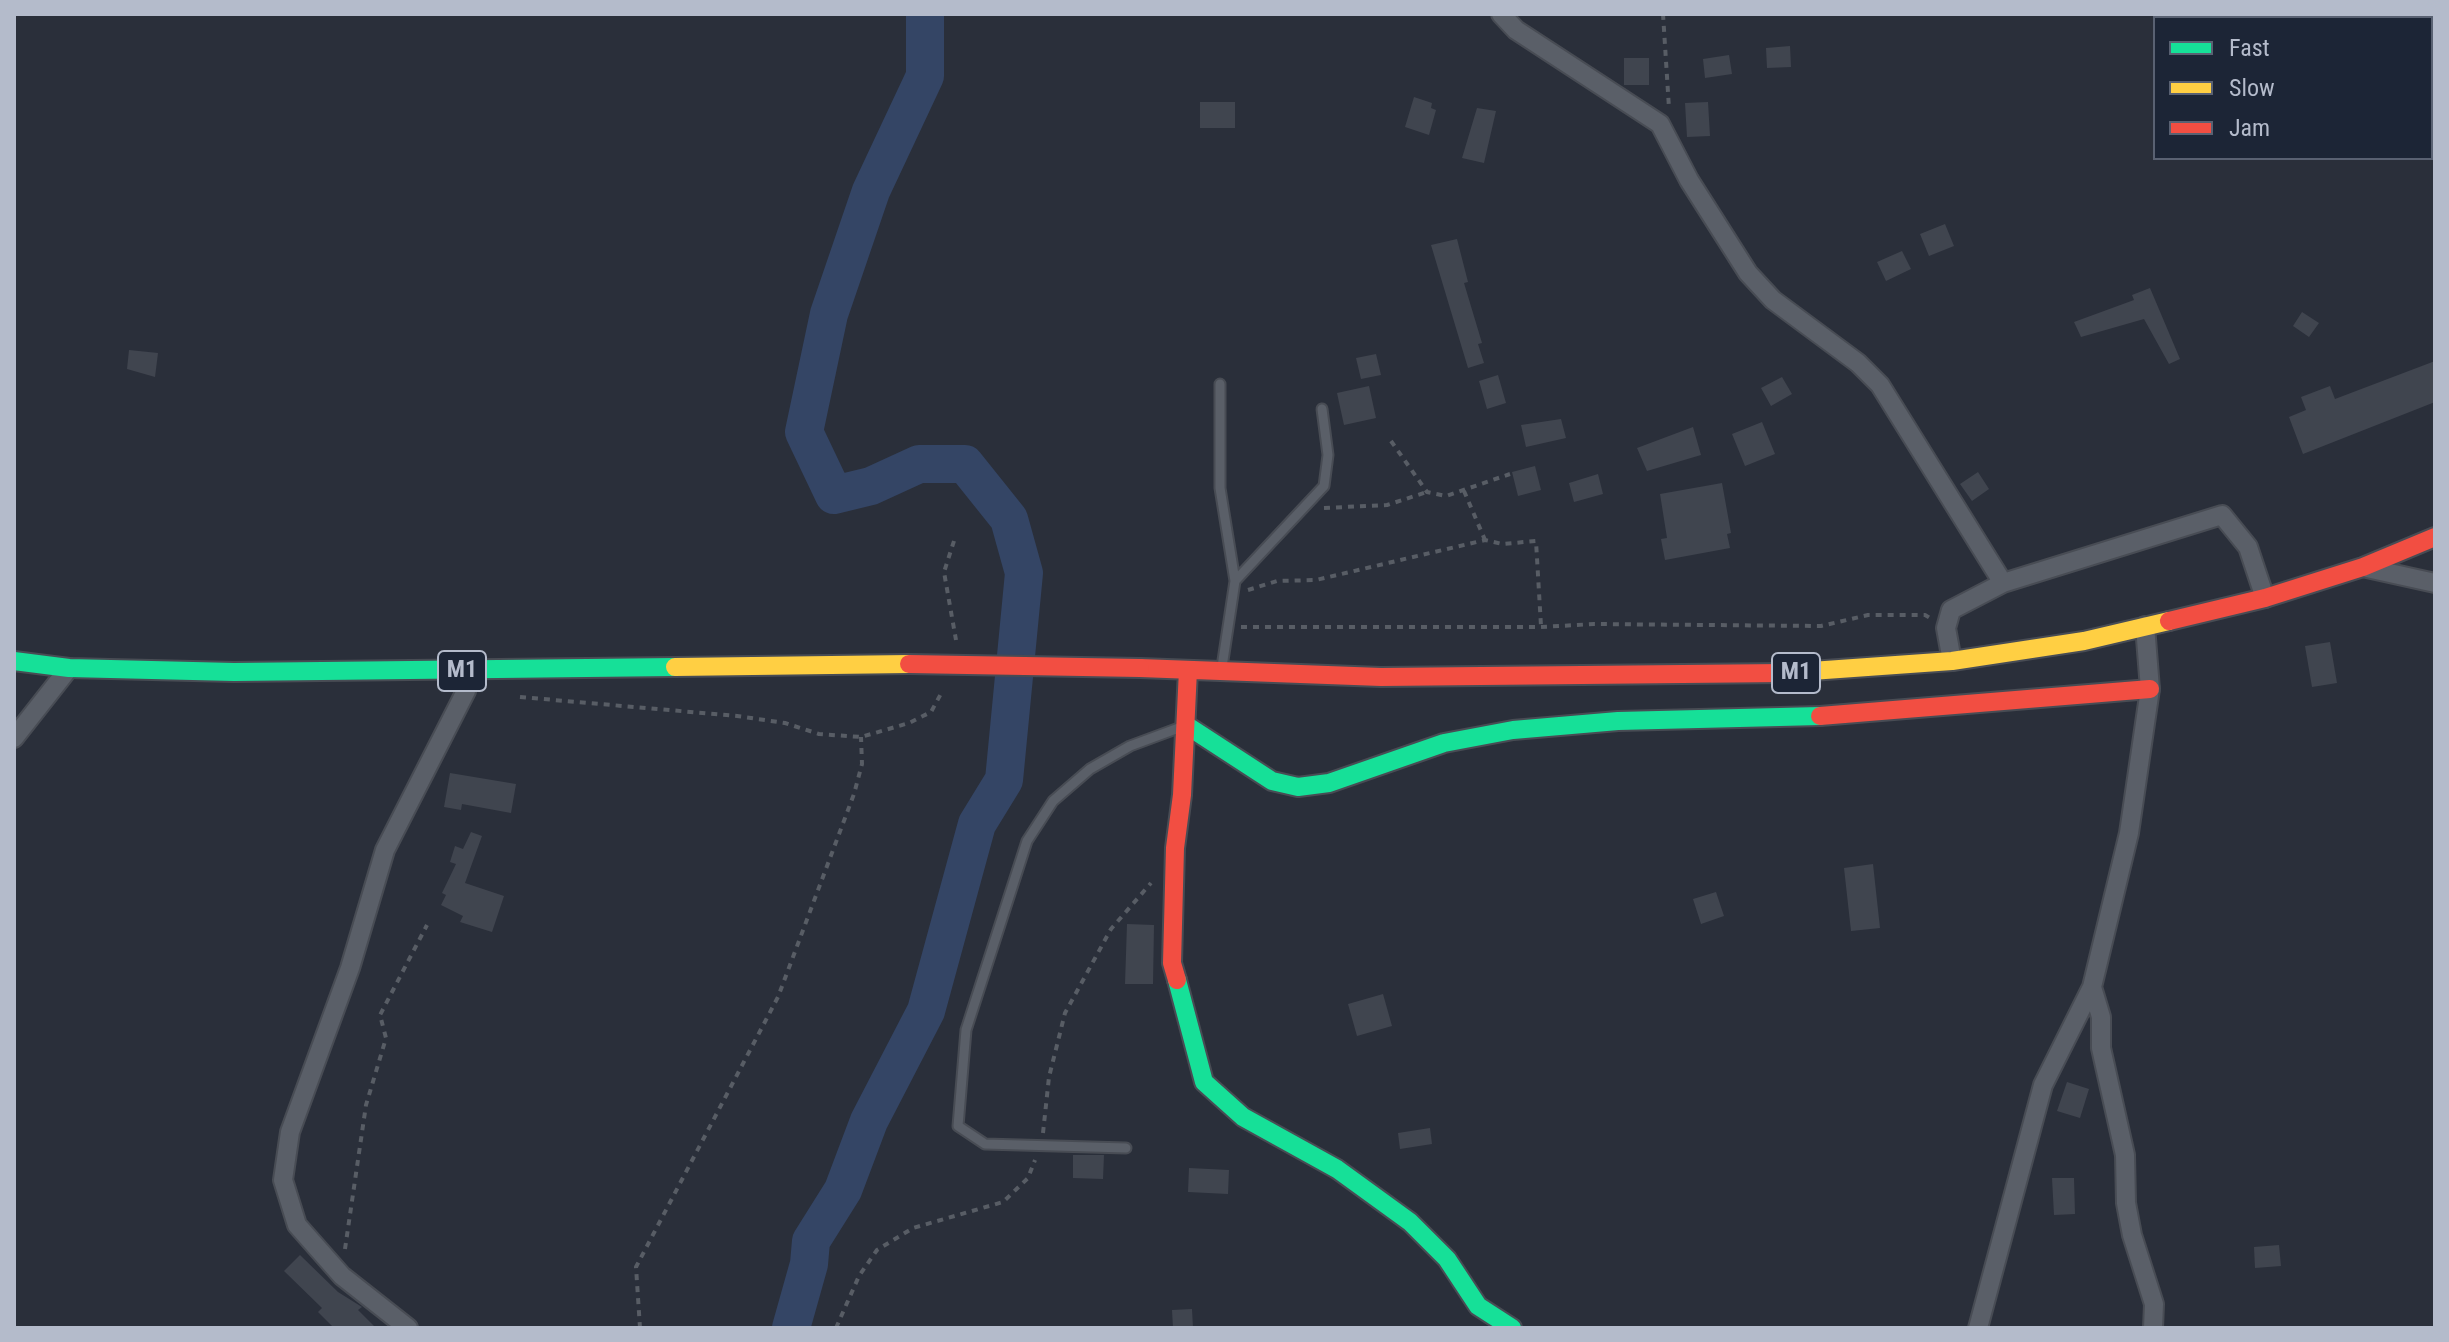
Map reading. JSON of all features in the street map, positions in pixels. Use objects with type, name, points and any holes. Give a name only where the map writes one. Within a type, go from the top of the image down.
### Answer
[{"type":"main road","name":"M1","points":[[14,661],[69,668],[234,672],[909,664],[1381,677],[1765,674],[1952,661],[2019,653],[2265,598],[2363,567],[2435,537]]},
{"type":"main road","points":[[1188,670],[1175,848],[1172,963],[1204,1082],[1243,1117],[1337,1169],[1410,1222],[1447,1259],[1478,1306],[1503,1327]]},
{"type":"main road","points":[[1186,725],[1272,781],[1298,787],[1329,783],[1444,743],[1513,730],[1618,721],[1737,720],[1886,713],[2150,689]]},
{"type":"street","points":[[1501,14],[1516,30],[1660,124],[1689,180],[1748,273],[1773,300],[1858,363],[1880,385],[2003,583]]},
{"type":"street","points":[[1952,661],[1946,628],[1951,610],[2003,583],[2222,515],[2248,547],[2265,598]]},
{"type":"street","points":[[2363,567],[2435,583]]},
{"type":"street","points":[[1978,1328],[2043,1085],[2092,987],[2129,833],[2150,689],[2145,626]]},
{"type":"street","points":[[14,738],[69,668]]},
{"type":"street","points":[[408,1328],[342,1276],[297,1225],[283,1180],[290,1132],[350,968],[385,850],[466,691],[469,671]]},
{"type":"street","points":[[2092,987],[2101,1017],[2101,1048],[2125,1155],[2130,1224],[2154,1304],[2153,1328]]},
{"type":"lane","points":[[1220,384],[1220,488],[1235,581],[1222,671]]},
{"type":"lane","points":[[1235,581],[1282,526],[1305,508],[1324,486],[1328,455],[1322,409]]},
{"type":"lane","points":[[1126,1148],[985,1144],[958,1126],[966,1030],[1027,841],[1053,801],[1090,769],[1130,746],[1186,725]]},
{"type":"path","points":[[1660,124],[1671,105],[1663,14]]},
{"type":"path","points":[[1391,441],[1427,492]]},
{"type":"path","points":[[1305,508],[1387,505],[1427,492],[1446,496],[1510,474]]},
{"type":"path","points":[[1464,490],[1485,540]]},
{"type":"path","points":[[1234,594],[1277,581],[1316,580],[1485,540],[1502,544],[1536,541],[1541,627]]},
{"type":"path","points":[[1230,627],[1821,626],[1868,615],[1925,615],[1946,628]]},
{"type":"path","points":[[640,1328],[636,1267],[778,997],[854,794],[862,764],[861,737]]},
{"type":"path","points":[[836,1328],[859,1276],[877,1250],[913,1228],[1003,1202],[1028,1178],[1041,1146],[1049,1077],[1065,1013],[1111,929],[1152,881]]},
{"type":"path","points":[[342,1276],[366,1105],[386,1038],[380,1015],[427,925]]},
{"type":"building","points":[[1790,46],[1791,67],[1767,68],[1766,48]]},
{"type":"building","points":[[1729,55],[1732,74],[1705,78],[1703,59]]},
{"type":"building","points":[[1624,58],[1649,58],[1649,85],[1624,85]]},
{"type":"building","points":[[1414,97],[1432,103],[1431,108],[1436,110],[1429,135],[1405,127]]},
{"type":"building","points":[[1200,102],[1235,102],[1235,128],[1200,128]]},
{"type":"building","points":[[1708,102],[1710,136],[1687,137],[1685,103]]},
{"type":"building","points":[[1477,108],[1496,111],[1484,163],[1462,158]]},
{"type":"building","points":[[1945,224],[1954,246],[1929,256],[1920,234]]},
{"type":"building","points":[[1457,239],[1468,282],[1464,283],[1482,343],[1478,344],[1484,363],[1468,368],[1431,245]]},
{"type":"building","points":[[1902,251],[1911,269],[1886,281],[1877,262]]},
{"type":"building","points":[[2150,288],[2180,359],[2169,364],[2144,319],[2081,337],[2074,322],[2134,300],[2132,295]]},
{"type":"building","points":[[2302,312],[2319,323],[2309,337],[2293,326]]},
{"type":"building","points":[[129,350],[158,353],[155,377],[127,369]]},
{"type":"building","points":[[1376,354],[1381,375],[1361,379],[1356,358]]},
{"type":"building","points":[[2435,361],[2435,402],[2303,454],[2289,417],[2306,410],[2301,397],[2330,386],[2335,399]]},
{"type":"building","points":[[1498,375],[1506,403],[1487,409],[1479,381]]},
{"type":"building","points":[[1782,377],[1792,394],[1771,406],[1761,388]]},
{"type":"building","points":[[1369,386],[1376,418],[1344,425],[1337,393]]},
{"type":"building","points":[[1561,419],[1566,438],[1526,447],[1521,425]]},
{"type":"building","points":[[1762,422],[1775,454],[1745,466],[1732,434]]},
{"type":"building","points":[[1693,427],[1701,455],[1647,471],[1637,448]]},
{"type":"building","points":[[1535,466],[1541,490],[1518,496],[1512,472]]},
{"type":"building","points":[[1978,472],[1989,489],[1972,501],[1960,484]]},
{"type":"building","points":[[1598,474],[1603,494],[1574,502],[1569,483]]},
{"type":"building","points":[[1722,483],[1731,533],[1727,534],[1730,548],[1665,560],[1661,539],[1667,538],[1660,494]]},
{"type":"building","points":[[2330,642],[2337,683],[2312,687],[2305,646]]},
{"type":"building","points":[[450,773],[516,784],[511,813],[462,804],[461,810],[444,807]]},
{"type":"building","points":[[471,832],[482,836],[465,883],[504,896],[492,932],[460,922],[463,916],[441,905],[446,895],[442,893],[456,864],[450,862],[455,846],[463,849]]},
{"type":"building","points":[[1873,864],[1880,928],[1851,931],[1844,868]]},
{"type":"building","points":[[1716,892],[1724,916],[1701,924],[1693,899]]},
{"type":"building","points":[[1127,924],[1154,925],[1153,984],[1125,984]]},
{"type":"building","points":[[1383,994],[1392,1026],[1357,1036],[1348,1004]]},
{"type":"building","points":[[2067,1082],[2089,1089],[2080,1118],[2057,1111]]},
{"type":"building","points":[[1430,1128],[1432,1144],[1400,1149],[1398,1133]]},
{"type":"building","points":[[1073,1155],[1104,1155],[1103,1179],[1073,1178]]},
{"type":"building","points":[[1189,1168],[1229,1170],[1228,1194],[1188,1192]]},
{"type":"building","points":[[2052,1178],[2074,1178],[2075,1214],[2054,1215]]},
{"type":"building","points":[[2279,1245],[2281,1266],[2255,1268],[2254,1247]]},
{"type":"building","points":[[300,1255],[338,1292],[362,1307],[358,1310],[376,1328],[334,1328],[318,1312],[322,1308],[284,1271]]},
{"type":"building","points":[[1192,1309],[1193,1328],[1173,1328],[1172,1310]]},
{"type":"waterway","points":[[791,1328],[809,1264],[811,1241],[843,1190],[869,1121],[926,1011],[977,824],[1004,780],[1024,573],[1009,519],[965,464],[919,464],[871,486],[834,495],[804,432],[829,314],[871,191],[925,76],[925,14]]},
{"type":"traffic: fast","points":[[14,661],[69,668],[234,672],[675,667]]},
{"type":"traffic: fast","points":[[1186,725],[1272,781],[1298,787],[1329,783],[1444,743],[1513,730],[1618,721],[1820,716]]},
{"type":"traffic: fast","points":[[1177,980],[1204,1082],[1243,1117],[1337,1169],[1410,1222],[1447,1259],[1478,1306],[1512,1328]]},
{"type":"traffic: slow","points":[[1783,673],[1952,661],[2084,641],[2169,621]]},
{"type":"traffic: slow","points":[[675,667],[909,664]]},
{"type":"traffic: jam","points":[[2169,621],[2265,598],[2363,567],[2435,537]]},
{"type":"traffic: jam","points":[[909,664],[1140,668]]},
{"type":"traffic: jam","points":[[1140,668],[1381,677],[1783,673]]},
{"type":"traffic: jam","points":[[1177,980],[1172,963],[1175,848],[1182,795],[1188,670]]},
{"type":"traffic: jam","points":[[1820,716],[2150,689]]}]
